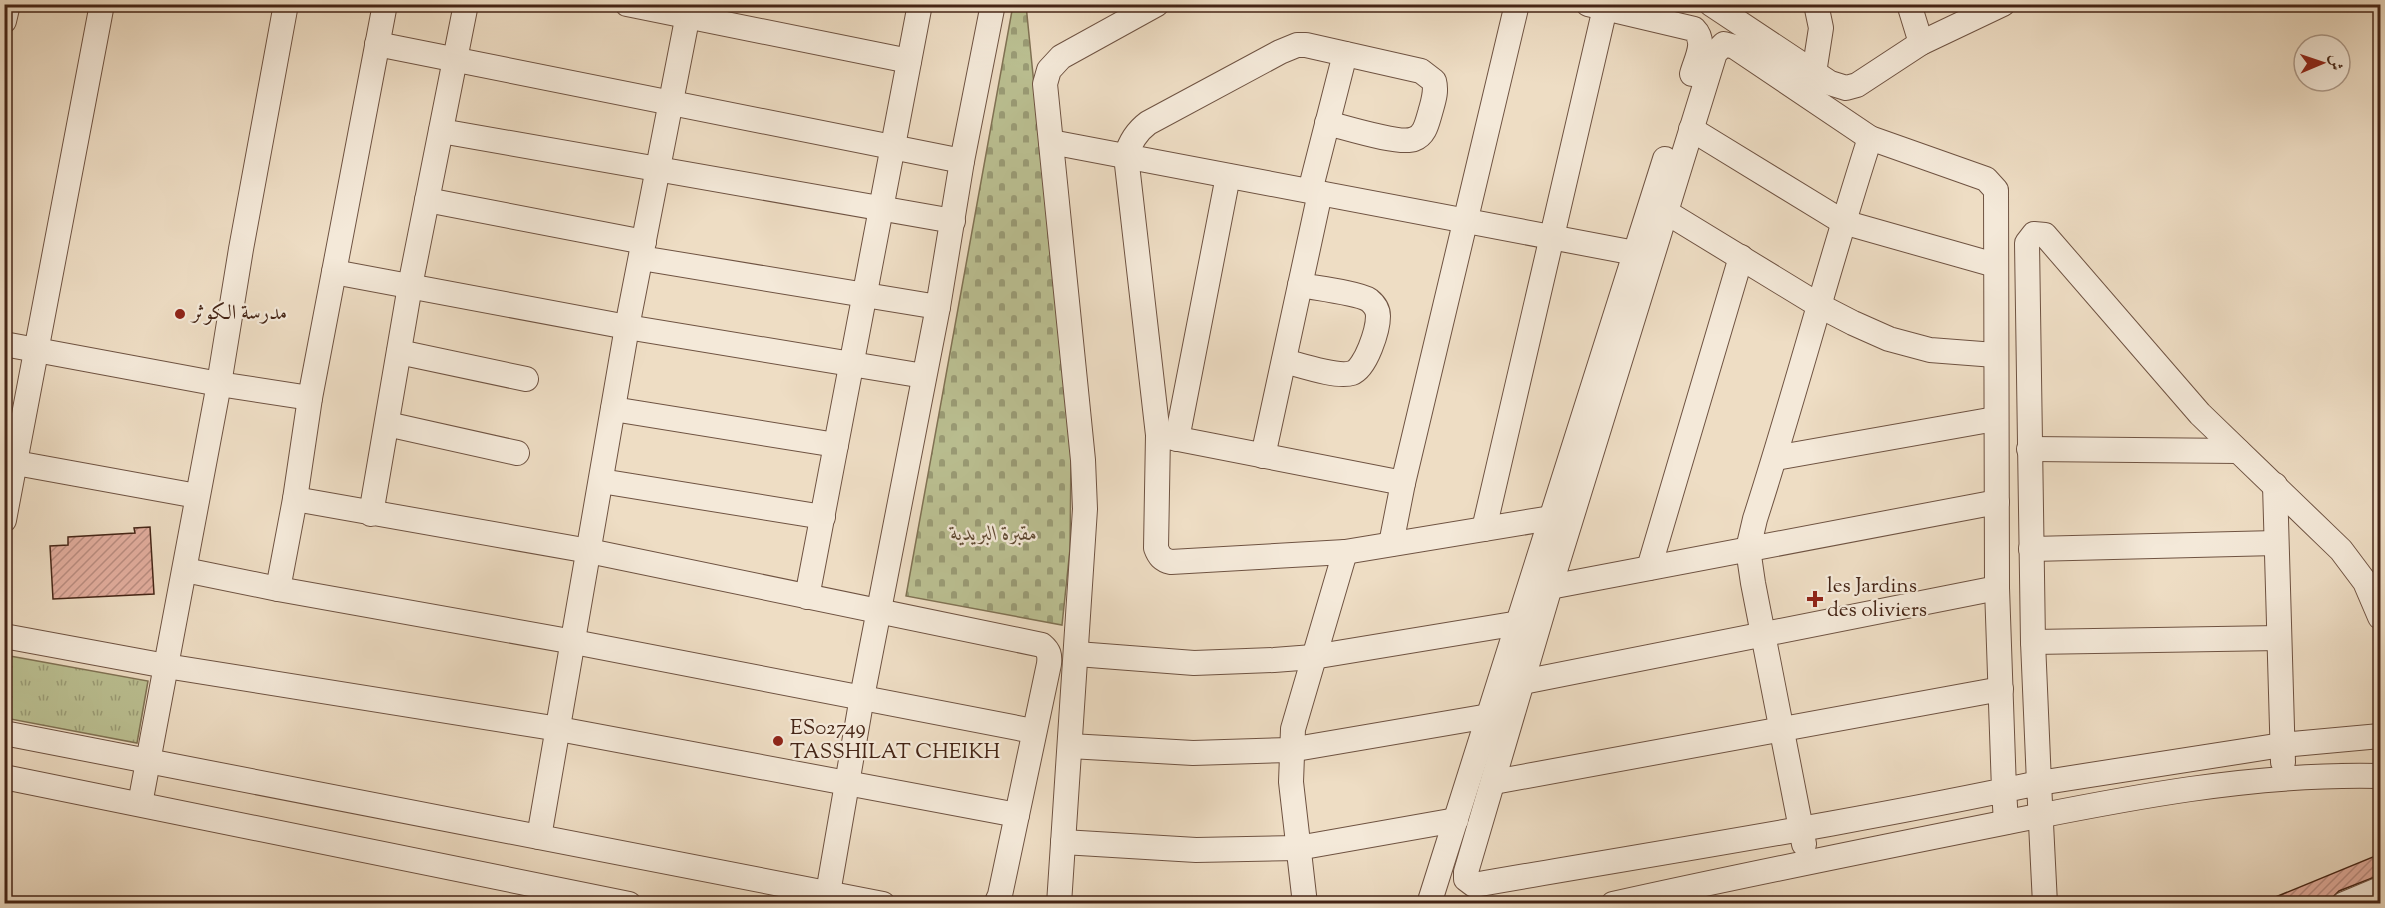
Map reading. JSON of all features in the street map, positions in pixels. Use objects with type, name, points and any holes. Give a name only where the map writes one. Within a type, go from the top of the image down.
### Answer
[{"type":"street","points":[[4,21],[8,4]]},
{"type":"street","points":[[4,520],[38,351],[102,4]]},
{"type":"street","points":[[140,804],[196,496],[219,384],[243,237],[286,4]]},
{"type":"street","points":[[278,589],[296,499],[310,398],[384,4]]},
{"type":"street","points":[[371,514],[410,286],[466,4]]},
{"type":"street","points":[[627,4],[689,10],[909,61]]},
{"type":"street","points":[[807,597],[920,4]]},
{"type":"street","points":[[828,893],[862,697],[938,307],[962,160],[993,4]]},
{"type":"street","points":[[1059,903],[1085,534],[1085,484],[1045,84],[1049,70],[1054,63],[1157,4]]},
{"type":"street","points":[[1391,544],[1403,483],[1517,4]]},
{"type":"street","points":[[1712,4],[1814,73],[1836,86],[1851,87],[1921,43],[2002,5]]},
{"type":"street","points":[[1814,73],[1821,28],[1816,4]]},
{"type":"street","points":[[1909,4],[1921,43]]},
{"type":"street","points":[[1429,903],[1700,48],[1697,32],[1690,28],[1597,6],[1552,237],[1484,529]]},
{"type":"street","points":[[539,837],[627,327],[689,10]]},
{"type":"street","points":[[377,44],[962,160]]},
{"type":"street","points":[[1168,437],[1126,156],[1132,140],[1148,123],[1288,48],[1306,45],[1426,73],[1434,81],[1434,96],[1424,130],[1413,140],[1399,140],[1327,123]]},
{"type":"street","points":[[2006,822],[2004,790],[1997,588],[1996,196],[1991,183],[1870,138],[1729,45],[1719,47],[1714,52],[1550,586],[1465,875],[1471,884],[1800,829],[2004,790],[2039,783],[2282,745],[2380,736]]},
{"type":"street","points":[[1263,456],[1300,285],[1327,123],[1345,54]]},
{"type":"street","points":[[1691,129],[1843,222],[1995,265]]},
{"type":"street","points":[[441,131],[953,221]]},
{"type":"street","points":[[1807,861],[1748,549],[1843,222],[1870,138]]},
{"type":"street","points":[[1050,142],[1635,253]]},
{"type":"street","points":[[1228,176],[1168,437],[1156,548],[1165,561],[1345,552],[1551,518]]},
{"type":"street","points":[[427,200],[642,250],[938,307]]},
{"type":"street","points":[[1666,212],[1820,306],[1889,339],[1930,350],[1995,355]]},
{"type":"street","points":[[2045,903],[2033,642],[2029,448],[2027,243],[2034,234],[2045,236],[2200,414],[2341,550],[2365,582],[2380,617]]},
{"type":"street","points":[[1649,568],[1741,257]]},
{"type":"street","points":[[334,272],[627,327],[924,376]]},
{"type":"street","points":[[1284,361],[1343,375],[1355,372],[1365,362],[1377,322],[1377,310],[1365,298],[1300,285]]},
{"type":"street","points":[[4,344],[219,384],[310,398]]},
{"type":"street","points":[[399,352],[526,379]]},
{"type":"street","points":[[613,409],[836,446]]},
{"type":"street","points":[[1775,458],[1995,419]]},
{"type":"street","points":[[387,424],[517,453]]},
{"type":"street","points":[[1168,437],[1403,483]]},
{"type":"street","points":[[2029,448],[2238,451]]},
{"type":"street","points":[[16,464],[196,496]]},
{"type":"street","points":[[601,481],[823,517]]},
{"type":"street","points":[[2275,485],[2284,778]]},
{"type":"street","points":[[296,499],[589,551],[1042,645],[1050,657],[1000,895],[996,903]]},
{"type":"street","points":[[1550,586],[1997,502]]},
{"type":"street","points":[[2031,549],[2276,543]]},
{"type":"street","points":[[1305,903],[1291,782],[1290,750],[1293,729],[1313,657],[1345,552]]},
{"type":"street","points":[[184,570],[574,642],[1033,731]]},
{"type":"street","points":[[1523,682],[1997,588]]},
{"type":"street","points":[[1077,654],[1194,663],[1313,657],[1519,622]]},
{"type":"street","points":[[4,636],[166,666],[558,729],[1017,815]]},
{"type":"street","points":[[2033,642],[2279,638]]},
{"type":"street","points":[[1494,782],[2001,689]]},
{"type":"street","points":[[1070,746],[1193,753],[1290,750],[1489,716]]},
{"type":"street","points":[[4,733],[883,903]]},
{"type":"street","points":[[1613,903],[1807,861],[2150,796],[2284,778],[2380,776]]},
{"type":"street","points":[[4,777],[629,903]]},
{"type":"street","points":[[1063,842],[1107,847],[1196,850],[1298,848],[1456,820]]},
{"type":"street","points":[[2344,903],[2380,889]]},
{"type":"green space","name":"مقبرة البريدية","points":[[1013,5],[1026,5],[1071,454],[1070,549],[1062,625],[906,596]]},
{"type":"green space","points":[[10,656],[148,681],[137,743],[5,718],[5,687]]},
{"type":"building","points":[[150,527],[154,594],[53,599],[50,546],[68,545],[68,537],[135,533],[134,528]]},
{"type":"building","points":[[2380,854],[2380,875],[2339,891],[2331,899],[2320,903],[2261,903]]},
{"type":"place","name":"مدرسة الكوثر","points":[[180,314]]},
{"type":"place","name":"les Jardins des oliviers","points":[[1815,599]]},
{"type":"place","name":"ES02749 TASSHILAT CHEIKH","points":[[778,741]]}]
